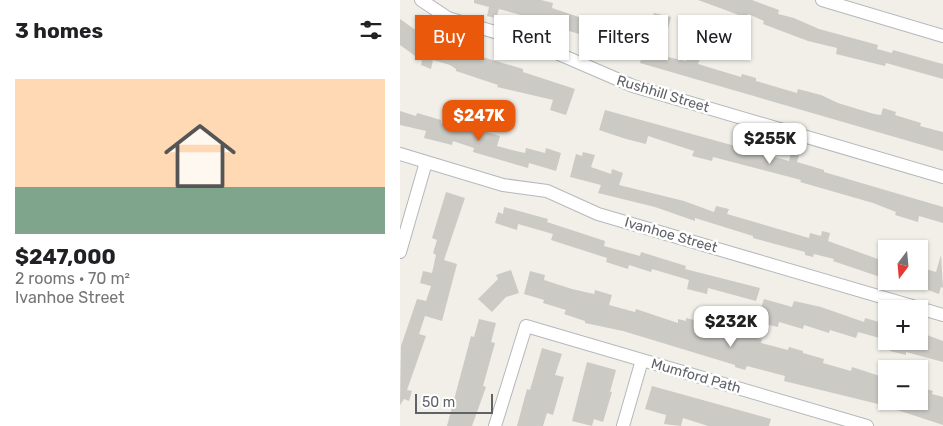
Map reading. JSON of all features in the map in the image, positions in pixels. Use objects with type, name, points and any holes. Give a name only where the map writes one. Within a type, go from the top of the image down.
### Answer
[{"type":"street","name":"Rushhill Street","points":[[421,0],[448,18],[538,45],[633,86],[943,177]]},
{"type":"street","points":[[822,0],[943,36]]},
{"type":"street","name":"Ivanhoe Street","points":[[400,154],[503,185],[548,191],[598,214],[943,315]]},
{"type":"street","points":[[400,252],[426,162]]},
{"type":"street","name":"Mumford Path","points":[[495,426],[526,326],[867,426]]},
{"type":"street","points":[[623,426],[642,360]]},
{"type":"building","points":[[474,0],[541,0],[553,3],[552,8],[579,17],[579,34],[569,31],[569,15],[521,15],[499,9],[494,18],[487,16],[489,7],[474,3]]},
{"type":"building","points":[[698,0],[752,0],[779,10],[778,14],[794,18],[819,29],[878,45],[877,49],[892,53],[893,50],[943,64],[943,79],[886,63],[885,66],[836,54],[837,48],[808,41],[763,24],[764,21],[751,15],[739,15]]},
{"type":"building","points":[[668,16],[671,17],[668,28]]},
{"type":"building","points":[[400,19],[415,30],[415,56],[400,45]]},
{"type":"building","points":[[484,57],[523,69],[523,72],[575,89],[566,115],[550,110],[553,100],[497,87],[498,85],[456,71],[450,65],[433,60],[484,60]]},
{"type":"building","points":[[668,57],[686,61],[700,60],[698,64],[741,77],[742,74],[756,78],[756,81],[797,93],[798,89],[821,95],[838,103],[874,114],[881,115],[883,108],[896,112],[895,115],[921,123],[920,126],[943,132],[943,151],[640,63],[641,60],[668,60]]},
{"type":"building","points":[[421,60],[433,60],[431,69],[421,65]]},
{"type":"building","points":[[605,110],[789,161],[791,153],[799,155],[797,162],[824,170],[824,172],[943,207],[943,223],[919,216],[918,222],[895,215],[896,212],[873,203],[800,182],[801,180],[713,157],[712,161],[692,156],[694,151],[648,136],[646,144],[599,130]]},
{"type":"building","points":[[400,111],[416,116],[417,113],[431,117],[441,120],[441,123],[478,134],[479,130],[500,136],[497,146],[516,151],[525,153],[526,148],[545,153],[546,148],[561,153],[556,171],[529,163],[528,168],[473,152],[474,148],[453,141],[452,145],[424,138],[426,131],[400,125]]},
{"type":"building","points":[[583,152],[595,155],[591,167],[611,174],[612,169],[623,173],[619,185],[684,201],[714,212],[716,206],[729,209],[727,214],[809,238],[810,233],[821,236],[822,231],[830,233],[828,241],[878,259],[878,276],[833,261],[834,259],[814,254],[813,257],[805,255],[805,252],[753,238],[753,236],[695,218],[695,221],[655,207],[598,193],[601,185],[570,177],[576,154],[582,156]]},
{"type":"building","points":[[446,192],[465,198],[444,260],[457,264],[442,321],[425,316],[419,334],[426,336],[407,390],[412,391],[409,401],[404,399],[400,405],[401,346],[417,299],[426,301],[431,286],[420,283],[423,271],[432,273],[436,255],[433,253],[437,240],[432,238]]},
{"type":"building","points":[[504,207],[548,219],[547,222],[605,241],[604,246],[640,256],[641,252],[686,266],[685,269],[760,288],[756,301],[708,288],[707,294],[687,289],[689,280],[652,269],[651,272],[629,265],[628,269],[606,262],[607,258],[551,240],[553,234],[518,224],[517,230],[495,223],[498,212],[503,214]]},
{"type":"building","points":[[941,255],[943,288],[941,287],[939,294],[928,290],[928,270],[936,272]]},
{"type":"building","points":[[511,270],[519,293],[506,297],[492,312],[478,299],[498,279],[496,275]]},
{"type":"building","points":[[530,271],[545,275],[544,280],[572,289],[594,294],[595,290],[612,295],[609,305],[635,312],[636,309],[678,323],[678,319],[686,321],[686,318],[719,327],[718,329],[762,339],[761,343],[788,350],[789,347],[803,351],[803,353],[824,359],[823,363],[851,371],[852,367],[878,375],[878,404],[784,381],[785,376],[747,366],[745,370],[735,367],[735,365],[623,331],[585,323],[585,321],[564,314],[566,310],[543,303],[544,300],[524,294]]},
{"type":"building","points":[[764,299],[792,307],[794,301],[821,307],[864,322],[865,318],[878,322],[878,338],[858,332],[856,338],[830,330],[829,333],[804,325],[803,329],[779,322],[778,327],[765,324],[768,316],[759,314]]},
{"type":"building","points":[[479,319],[496,323],[491,342],[495,343],[483,386],[486,387],[472,426],[447,426],[471,336],[474,337]]},
{"type":"building","points":[[928,335],[943,341],[943,362],[906,352],[906,355],[890,351],[928,350]]},
{"type":"building","points":[[542,348],[562,354],[555,375],[564,377],[553,415],[547,413],[543,426],[517,426],[527,389],[530,390]]},
{"type":"building","points":[[587,362],[616,370],[603,422],[594,419],[592,426],[572,421]]},
{"type":"building","points":[[652,386],[771,419],[769,426],[708,426],[683,418],[681,426],[664,424],[666,415],[645,409]]},
{"type":"building","points":[[928,390],[933,391],[932,394],[943,397],[943,425],[897,410],[928,410]]}]
